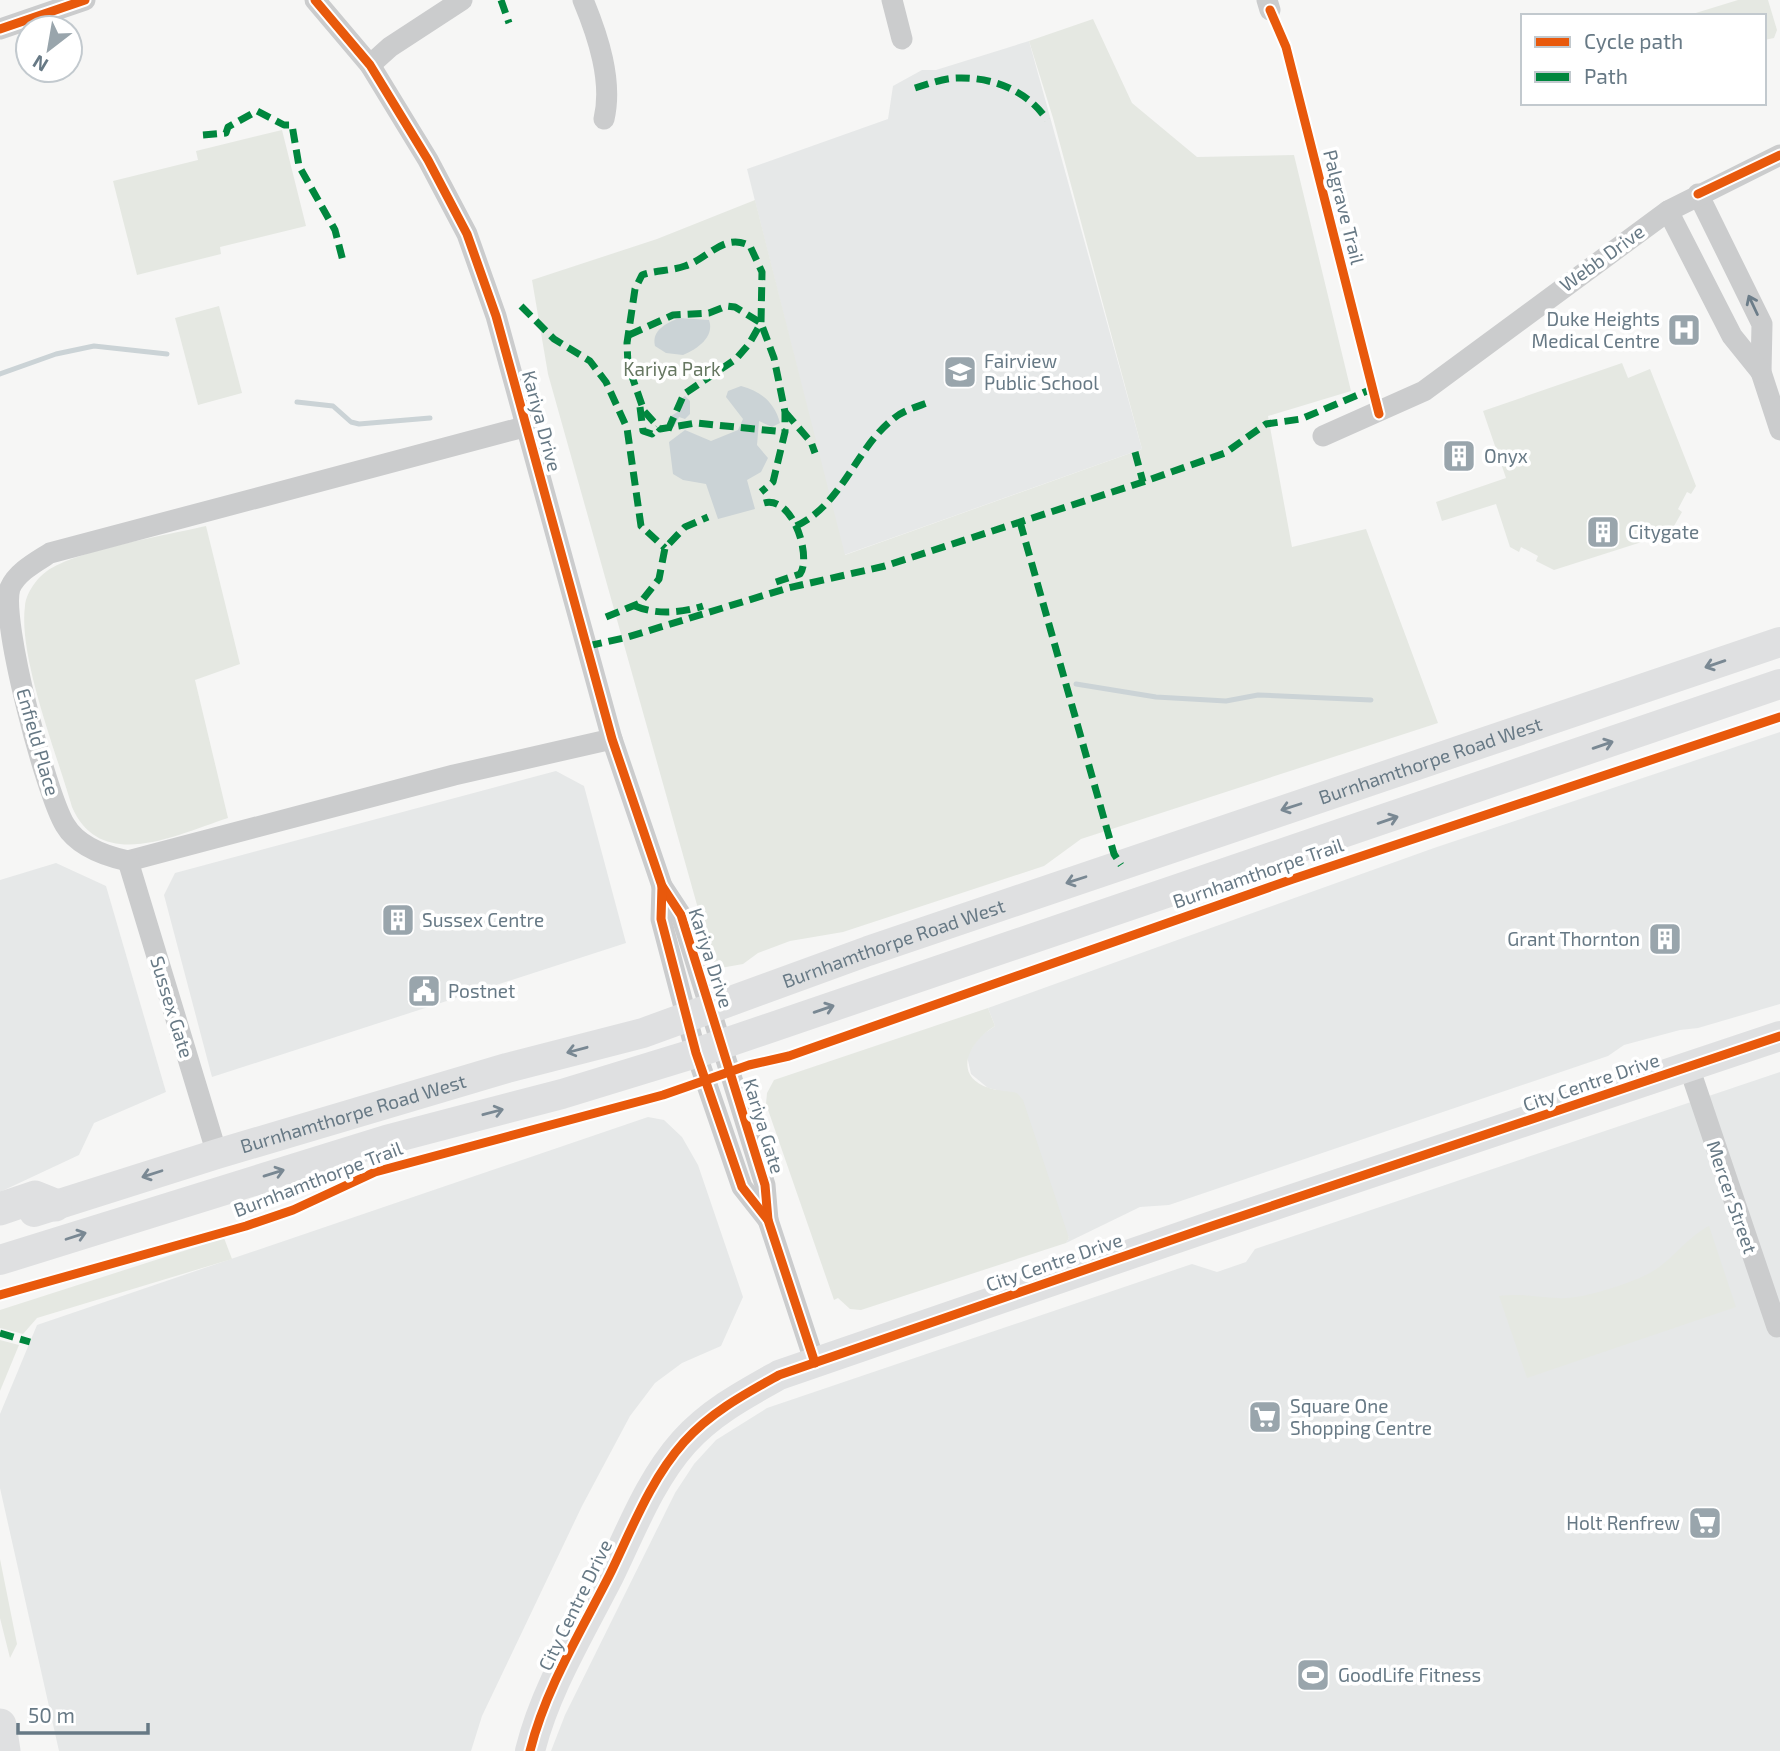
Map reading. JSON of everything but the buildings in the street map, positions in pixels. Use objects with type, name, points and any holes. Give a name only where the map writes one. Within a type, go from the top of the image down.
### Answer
[{"type":"main road","name":"Burnhamthorpe Road West","points":[[0,1223],[217,1154],[507,1068],[643,1033],[880,947],[1780,642]]},
{"type":"main road","name":"Burnhamthorpe Road West","points":[[0,1260],[372,1144],[562,1094],[708,1049],[1780,684]]},
{"type":"main road","name":"City Centre Drive","points":[[530,1751],[537,1725],[563,1668],[670,1459],[698,1427],[732,1401],[779,1375],[1212,1226],[1780,1036]]},
{"type":"main road","points":[[0,1209],[35,1197],[55,1205]]},
{"type":"main road","points":[[0,1725],[4,1751]]},
{"type":"street","points":[[0,29],[85,0]]},
{"type":"street","name":"Kariya Drive","points":[[315,0],[370,65],[428,159],[467,234],[496,316],[524,427],[612,739],[662,886],[681,915],[698,1013],[708,1049]]},
{"type":"street","points":[[370,65],[390,47],[462,0]]},
{"type":"street","points":[[583,0],[606,76],[609,98],[604,119]]},
{"type":"street","points":[[892,0],[902,39]]},
{"type":"street","name":"Webb Drive","points":[[1323,436],[1424,391],[1668,211],[1780,155]]},
{"type":"street","points":[[1698,194],[1762,324],[1761,372],[1780,430]]},
{"type":"street","points":[[1668,211],[1732,337],[1761,372]]},
{"type":"street","name":"Enfield Place","points":[[128,861],[89,847],[66,827],[55,803],[8,667],[10,588],[26,568],[50,553],[524,427]]},
{"type":"street","points":[[128,861],[454,775],[612,739]]},
{"type":"street","name":"Sussex Gate","points":[[128,861],[217,1154]]},
{"type":"street","name":"Kariya Gate","points":[[708,1049],[742,1187],[768,1220],[815,1363]]},
{"type":"street","name":"Mercer Street","points":[[1689,1067],[1778,1327]]},
{"type":"shaded area","name":"Fairview Public School","points":[[1029,41],[1142,449],[844,555],[747,169],[888,119],[893,86],[922,70],[936,70]]},
{"type":"shaded area","points":[[679,318],[709,320],[709,332],[704,342],[683,355],[666,353],[655,346],[655,336],[665,325]]},
{"type":"shaded area","points":[[741,386],[766,399],[775,409],[780,423],[772,427],[759,421],[757,445],[768,458],[761,472],[747,480],[755,509],[718,519],[706,484],[683,480],[673,474],[669,442],[685,430],[711,441],[738,430],[743,419],[726,397],[728,391]]},
{"type":"shaded area","points":[[685,396],[690,401],[690,414],[685,419],[679,417],[674,427],[671,427],[668,418],[679,411],[680,400]]},
{"type":"shaded area","points":[[1780,732],[1780,1004],[1698,1028],[1624,1045],[1608,1056],[1169,1205],[1140,1207],[1066,1243],[1069,1238],[997,1090],[988,1088],[971,1074],[967,1056],[979,1037],[995,1026],[988,1008],[1434,848]]},
{"type":"shaded area","name":"Sussex Centre","points":[[556,771],[584,786],[626,943],[212,1077],[164,895],[175,873]]},
{"type":"shaded area","points":[[56,863],[106,886],[166,1092],[94,1123],[79,1155],[0,1192],[0,880]]},
{"type":"shaded area","name":"Square One Shopping Centre","points":[[1780,1072],[1780,1751],[551,1751],[565,1715],[675,1493],[694,1464],[716,1440],[767,1408],[1192,1264],[1217,1272],[1246,1262],[1255,1249]]},
{"type":"shaded area","points":[[648,1117],[664,1120],[682,1137],[698,1165],[743,1297],[721,1346],[682,1363],[655,1383],[630,1416],[582,1506],[482,1716],[471,1751],[59,1751],[0,1488],[0,1414],[37,1325]]},
{"type":"green space","points":[[1738,0],[1768,0],[1777,30],[1774,38],[1766,40],[1766,14],[1692,14]]},
{"type":"green space","name":"Kariya Park","points":[[1093,19],[1132,103],[1197,157],[1294,155],[1351,391],[1268,416],[1292,547],[1366,529],[1438,723],[1081,839],[1044,866],[843,932],[790,941],[758,953],[743,964],[715,969],[548,374],[532,280],[657,239],[755,200],[845,555],[1142,449],[1053,118],[1029,41]]},
{"type":"green space","points":[[282,130],[306,226],[220,247],[221,254],[137,275],[113,181],[198,160],[196,151]]},
{"type":"green space","points":[[219,306],[242,393],[198,405],[175,318]]},
{"type":"green space","points":[[1622,363],[1628,378],[1650,369],[1696,486],[1691,494],[1687,492],[1678,509],[1682,512],[1670,533],[1554,570],[1536,561],[1538,556],[1521,547],[1519,552],[1510,547],[1496,504],[1442,521],[1436,502],[1506,478],[1483,411]]},
{"type":"green space","points":[[206,526],[240,664],[195,680],[228,818],[142,844],[121,844],[102,839],[85,827],[72,807],[49,734],[27,651],[24,627],[27,596],[39,578],[61,563],[123,544]]},
{"type":"green space","points":[[988,1008],[995,1026],[972,1048],[967,1066],[970,1075],[989,1088],[1017,1093],[1023,1100],[1069,1238],[1066,1243],[861,1310],[850,1309],[838,1298],[834,1300],[766,1104],[767,1093],[774,1080]]},
{"type":"green space","points":[[1709,1226],[1736,1307],[1527,1378],[1499,1296],[1567,1298],[1615,1287],[1655,1270],[1692,1237]]},
{"type":"green space","points":[[224,1238],[232,1259],[37,1318],[23,1334],[0,1328],[0,1310]]},
{"type":"green space","points":[[0,1340],[19,1345],[0,1391]]},
{"type":"green space","points":[[0,1559],[17,1644],[10,1658],[0,1618]]},
{"type":"waterway","points":[[0,374],[56,354],[94,346],[167,354]]},
{"type":"waterway","points":[[297,402],[333,406],[351,422],[359,424],[430,418]]},
{"type":"waterway","points":[[1076,684],[1156,697],[1226,701],[1258,695],[1371,700]]},
{"type":"marked path","points":[[501,0],[509,23]]},
{"type":"marked path","points":[[915,88],[953,78],[997,83],[1030,101],[1047,120]]},
{"type":"marked path","points":[[203,135],[226,133],[228,127],[257,111],[284,125],[292,125],[299,166],[335,230],[343,261]]},
{"type":"marked path","points":[[668,430],[684,394],[736,359],[749,344],[761,323],[762,272],[750,246],[732,242],[685,266],[642,275],[635,289],[627,343],[628,365],[644,411],[660,429],[696,423],[785,432]]},
{"type":"marked path","points":[[521,306],[554,339],[590,361],[606,382],[627,428],[641,526],[665,548]]},
{"type":"marked path","points":[[629,335],[673,315],[709,313],[727,306],[735,307],[761,323],[774,358],[785,412],[785,432],[773,482],[761,492]]},
{"type":"marked path","points":[[588,646],[628,637],[788,588],[885,566],[1143,482],[1225,453],[1266,424],[1301,419],[1372,389]]},
{"type":"marked path","points":[[796,526],[826,504],[880,431],[901,414],[927,403]]},
{"type":"marked path","points":[[640,407],[643,431],[652,434],[658,428]]},
{"type":"marked path","points":[[785,412],[811,442],[815,453]]},
{"type":"marked path","points":[[1135,452],[1143,482]]},
{"type":"marked path","points":[[764,503],[774,503],[784,508],[791,517],[802,542],[804,555],[800,574],[776,582]]},
{"type":"marked path","points":[[606,617],[640,603],[659,579],[665,548],[685,527],[708,517]]},
{"type":"marked path","points":[[1020,522],[1114,854],[1121,865]]},
{"type":"marked path","points":[[635,606],[651,611],[669,612],[703,606]]},
{"type":"marked path","points":[[0,1333],[30,1342]]},
{"type":"cycle path","points":[[0,29],[85,0]]},
{"type":"cycle path","points":[[315,0],[370,65],[428,160],[467,234],[496,316],[612,739],[662,886],[681,915],[765,1185],[768,1220],[815,1363]]},
{"type":"cycle path","name":"Palgrave Trail","points":[[1270,10],[1286,47],[1379,414]]},
{"type":"cycle path","points":[[1698,194],[1780,155]]},
{"type":"cycle path","name":"Burnhamthorpe Trail","points":[[0,1295],[246,1226],[293,1210],[375,1172],[663,1095],[749,1065],[789,1056],[1293,879],[1780,717]]},
{"type":"cycle path","points":[[662,886],[661,919],[696,1053],[742,1187],[768,1220]]},
{"type":"cycle path","points":[[530,1751],[554,1684],[661,1473],[694,1431],[754,1389],[779,1375],[1212,1226],[1780,1036]]},
{"type":"place","name":"Duke Heights Medical Centre","points":[[1684,330]]},
{"type":"place","name":"Fairview Public School","points":[[960,372]]},
{"type":"place","name":"Onyx","points":[[1459,456]]},
{"type":"place","name":"Citygate","points":[[1603,532]]},
{"type":"place","name":"Sussex Centre","points":[[398,920]]},
{"type":"place","name":"Grant Thornton","points":[[1665,939]]},
{"type":"place","name":"Postnet","points":[[424,991]]},
{"type":"place","name":"Square One Shopping Centre","points":[[1265,1417]]},
{"type":"place","name":"Holt Renfrew","points":[[1705,1523]]},
{"type":"place","name":"GoodLife Fitness","points":[[1313,1675]]}]
